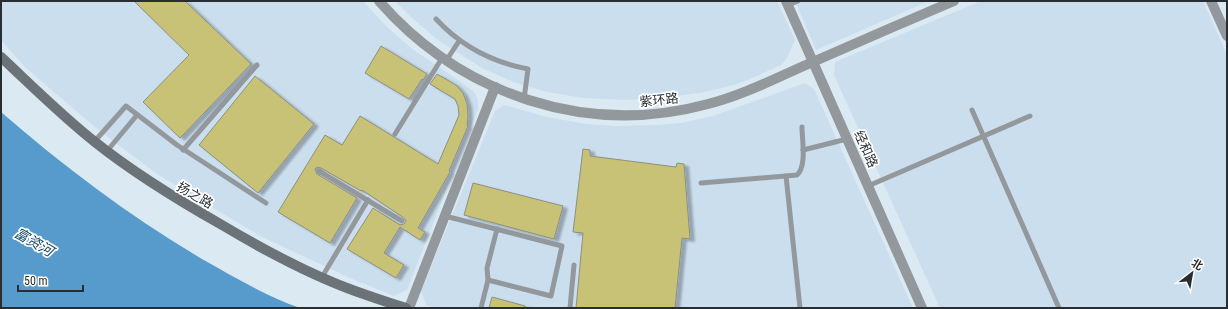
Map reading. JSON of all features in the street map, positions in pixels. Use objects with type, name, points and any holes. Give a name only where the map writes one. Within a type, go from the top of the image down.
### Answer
[{"type":"street","name":"紫环路","points":[[379,1],[409,33],[444,60],[469,75],[524,99],[556,108],[588,114],[628,116],[667,113],[729,98],[954,1]]},
{"type":"street","points":[[1211,1],[1227,36]]},
{"type":"street","name":"经和路","points":[[787,3],[922,308]]},
{"type":"street","name":"扬之路","points":[[1,57],[94,142],[144,179],[278,257],[354,291],[408,308]]},
{"type":"street","points":[[408,308],[495,87]]},
{"type":"lane","points":[[787,3],[798,1]]},
{"type":"lane","points":[[436,19],[470,48],[492,59],[528,70],[524,99]]},
{"type":"lane","points":[[395,134],[459,40]]},
{"type":"lane","points":[[183,150],[256,65]]},
{"type":"lane","points":[[94,142],[126,106],[183,150],[266,203]]},
{"type":"lane","points":[[972,110],[1060,308]]},
{"type":"lane","points":[[106,151],[137,115]]},
{"type":"lane","points":[[868,186],[1030,116]]},
{"type":"lane","points":[[701,183],[797,175],[803,166],[802,127]]},
{"type":"lane","points":[[802,150],[847,140]]},
{"type":"lane","points":[[319,171],[402,221]]},
{"type":"lane","points":[[786,176],[800,308]]},
{"type":"lane","points":[[322,277],[368,200]]},
{"type":"lane","points":[[445,216],[562,246],[551,296],[488,280]]},
{"type":"lane","points":[[481,308],[488,280],[487,268],[497,229]]},
{"type":"lane","points":[[570,308],[574,265]]},
{"type":"shaded area","points":[[1,1],[363,1],[388,28],[411,48],[475,93],[478,101],[478,109],[407,290],[394,296],[350,278],[260,236],[157,174],[96,128],[25,67],[1,40]]},
{"type":"shaded area","points":[[395,1],[777,1],[795,40],[787,58],[781,65],[734,85],[705,92],[669,97],[624,100],[583,98],[547,92],[513,82],[482,68],[438,40]]},
{"type":"shaded area","points":[[795,1],[929,1],[816,50]]},
{"type":"shaded area","points":[[981,1],[1203,1],[1227,55],[1227,308],[940,308],[834,75],[835,62]]},
{"type":"shaded area","points":[[805,83],[814,89],[913,308],[437,308],[426,305],[421,291],[495,111],[504,105],[547,117],[586,124],[614,126],[658,125],[681,123],[713,116]]},
{"type":"water","name":"富资河","points":[[1,112],[73,171],[149,226],[202,259],[238,279],[262,292],[300,308],[1,308]]},
{"type":"building","points":[[134,1],[185,1],[251,64],[180,138],[143,102],[189,55]]},
{"type":"building","points":[[381,46],[427,74],[409,99],[365,73]]},
{"type":"building","points":[[437,74],[456,85],[463,93],[467,104],[468,126],[449,171],[450,172],[418,228],[425,232],[420,240],[400,227],[384,253],[404,265],[396,278],[347,249],[373,208],[400,225],[404,224],[406,221],[404,218],[362,190],[361,191],[321,168],[317,167],[315,169],[317,174],[357,198],[330,243],[278,212],[325,135],[342,145],[360,116],[438,164],[459,115],[458,106],[455,99],[430,84]]},
{"type":"building","points":[[255,76],[314,124],[258,193],[199,145]]},
{"type":"building","points":[[583,149],[590,150],[590,156],[676,167],[677,163],[684,164],[690,239],[682,238],[675,308],[576,308],[583,233],[573,232]]},
{"type":"building","points":[[473,183],[563,206],[554,239],[464,215]]},
{"type":"building","points":[[492,297],[525,306],[525,308],[489,308]]}]
